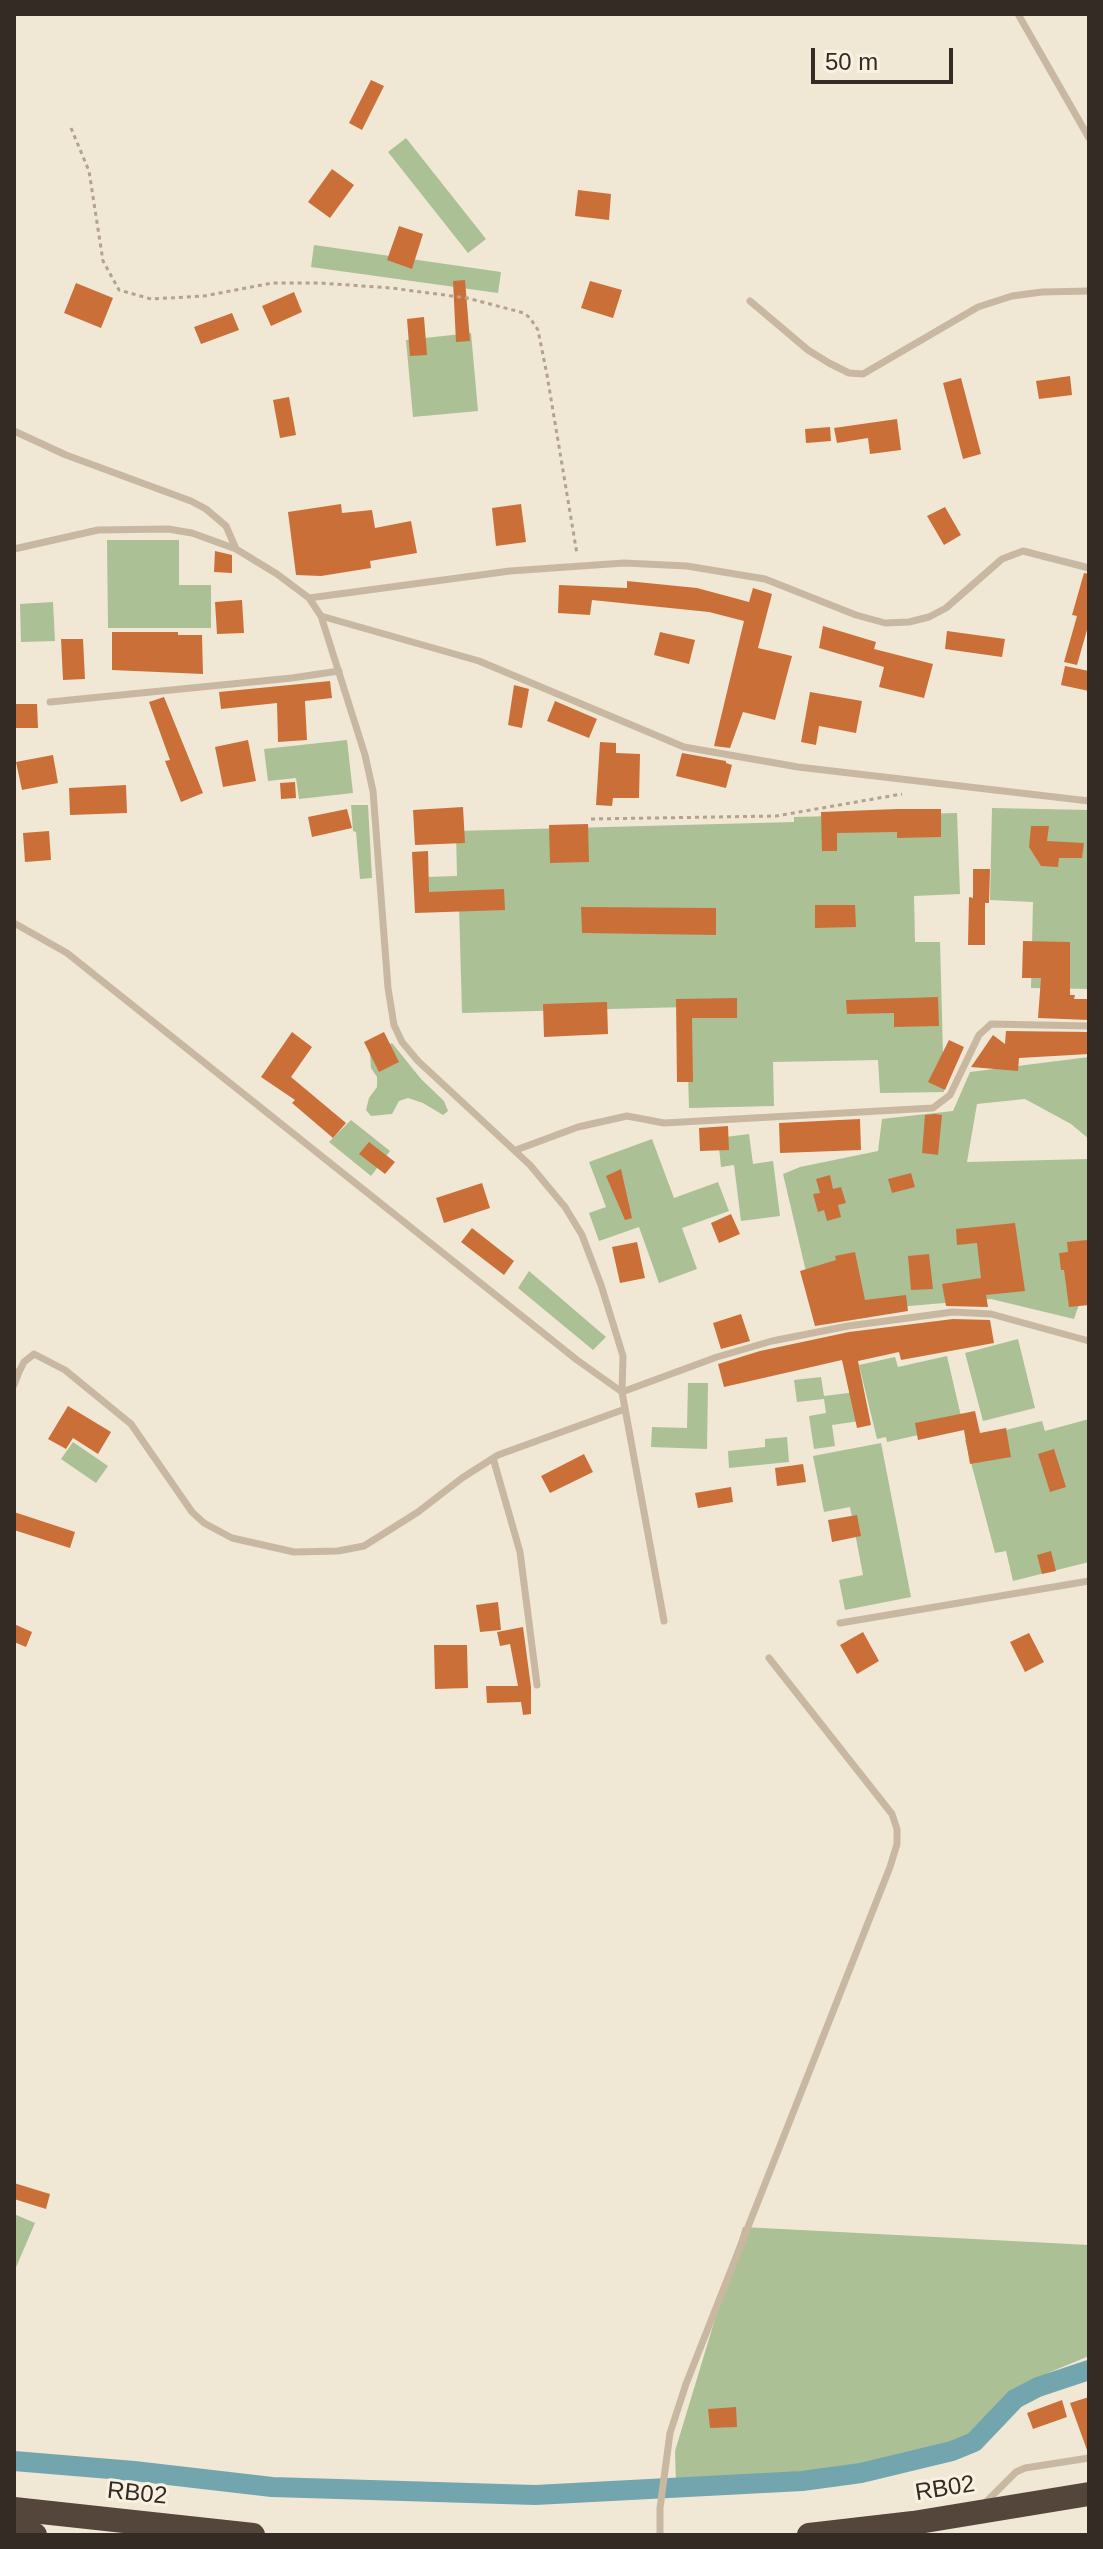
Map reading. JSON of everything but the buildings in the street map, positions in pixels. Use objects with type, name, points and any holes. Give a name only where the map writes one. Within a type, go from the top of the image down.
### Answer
[{"type":"highway","name":"RB02","points":[[809,2535],[1089,2494]]},
{"type":"highway","name":"RB02","points":[[14,2509],[253,2535]]},
{"type":"highway","points":[[14,2533],[35,2535]]},
{"type":"lane","points":[[1018,14],[1089,138]]},
{"type":"lane","points":[[750,301],[808,350],[849,373],[863,374],[978,307],[1012,296],[1089,291]]},
{"type":"lane","points":[[14,431],[66,455],[206,509],[226,526],[236,549]]},
{"type":"lane","points":[[14,549],[98,530],[168,529],[192,533],[236,549],[309,598],[321,616],[365,755],[373,791],[388,988],[394,1025],[402,1042],[418,1061],[516,1150],[565,1207],[582,1235],[623,1356],[622,1392],[664,1621]]},
{"type":"lane","points":[[309,598],[510,571],[624,563],[687,566],[765,579],[856,615],[885,623],[929,617],[946,608],[1002,559],[1023,551],[1089,568]]},
{"type":"lane","points":[[321,616],[479,661],[684,747],[798,767],[1089,801]]},
{"type":"lane","points":[[50,702],[339,671]]},
{"type":"lane","points":[[14,923],[67,953],[577,1360],[622,1392]]},
{"type":"lane","points":[[516,1150],[578,1127],[627,1116],[664,1123],[933,1108],[950,1095],[976,1040],[991,1024],[1089,1026]]},
{"type":"lane","points":[[622,1392],[717,1357],[772,1341],[848,1326],[953,1312],[991,1314],[1089,1341]]},
{"type":"lane","points":[[14,1385],[17,1372],[34,1354],[65,1370],[131,1424],[192,1512],[204,1523],[232,1538],[294,1552],[338,1551],[364,1546],[493,1458],[625,1409]]},
{"type":"lane","points":[[493,1458],[520,1552],[537,1685]]},
{"type":"lane","points":[[840,1623],[1089,1581]]},
{"type":"lane","points":[[660,2535],[660,2508],[670,2433],[686,2384],[897,1844],[897,1829],[892,1814],[769,1658]]},
{"type":"lane","points":[[976,2512],[1016,2472],[1089,2458]]},
{"type":"path","points":[[71,128],[89,171],[103,261],[119,290],[151,299],[204,296],[272,283],[320,283],[467,298],[524,313],[530,318],[538,330],[547,375],[571,506],[578,565]]},
{"type":"path","points":[[591,819],[776,816],[910,793]]},
{"type":"green space","points":[[406,138],[486,239],[468,253],[388,152]]},
{"type":"green space","points":[[314,245],[501,272],[498,293],[311,267]]},
{"type":"green space","points":[[471,333],[478,411],[413,417],[406,340]]},
{"type":"green space","points":[[107,540],[179,540],[179,585],[211,585],[211,628],[108,628]]},
{"type":"green space","points":[[53,602],[55,641],[21,642],[20,604]]},
{"type":"green space","points":[[347,740],[353,793],[299,799],[296,778],[268,781],[264,749]]},
{"type":"green space","points":[[351,805],[368,805],[372,878],[360,879]]},
{"type":"green space","points":[[992,808],[1089,810],[1089,989],[1031,988],[1033,902],[990,900]]},
{"type":"green space","points":[[957,813],[960,894],[914,896],[915,942],[940,942],[944,1092],[880,1093],[878,1060],[773,1062],[774,1106],[689,1108],[686,1007],[462,1013],[459,906],[425,907],[424,877],[457,876],[456,831],[794,822],[794,817]]},
{"type":"green space","points":[[392,1043],[421,1079],[444,1101],[448,1111],[443,1115],[408,1098],[399,1101],[392,1114],[371,1116],[366,1110],[369,1098],[377,1087],[370,1054]]},
{"type":"green space","points":[[1089,1057],[1089,1139],[1071,1124],[1025,1099],[977,1104],[967,1162],[1089,1159],[1089,1276],[1074,1319],[991,1299],[816,1314],[783,1174],[800,1167],[878,1151],[882,1119],[953,1111],[970,1072]]},
{"type":"green space","points":[[351,1120],[390,1151],[371,1176],[329,1142]]},
{"type":"green space","points":[[749,1134],[753,1164],[773,1161],[780,1216],[741,1221],[734,1165],[721,1167],[718,1138]]},
{"type":"green space","points":[[652,1139],[674,1198],[718,1182],[729,1211],[682,1228],[697,1269],[659,1283],[639,1227],[599,1241],[589,1213],[606,1207],[589,1162]]},
{"type":"green space","points":[[529,1271],[606,1337],[593,1350],[518,1288]]},
{"type":"green space","points":[[1018,1339],[1035,1408],[983,1421],[965,1353]]},
{"type":"green space","points":[[947,1356],[963,1425],[887,1442],[886,1437],[877,1439],[859,1365],[895,1357],[898,1367]]},
{"type":"green space","points":[[821,1377],[824,1396],[856,1392],[860,1421],[832,1425],[835,1446],[814,1449],[809,1416],[826,1413],[824,1399],[797,1402],[794,1380]]},
{"type":"green space","points":[[688,1383],[708,1383],[707,1449],[651,1447],[652,1427],[687,1428]]},
{"type":"green space","points":[[1089,1419],[1089,1562],[1013,1581],[1006,1551],[995,1553],[965,1440],[1042,1421],[1045,1431]]},
{"type":"green space","points":[[787,1437],[789,1462],[729,1468],[728,1451],[765,1447],[765,1439]]},
{"type":"green space","points":[[73,1442],[108,1466],[96,1483],[61,1459]]},
{"type":"green space","points":[[881,1443],[911,1597],[845,1610],[839,1580],[863,1575],[850,1507],[824,1512],[813,1456]]},
{"type":"green space","points":[[14,2214],[35,2223],[14,2272]]},
{"type":"green space","points":[[743,2227],[1089,2245],[1089,2356],[1048,2373],[1011,2394],[974,2437],[864,2465],[785,2477],[676,2484],[675,2451]]},
{"type":"waterway","points":[[14,2461],[272,2487],[535,2495],[802,2481],[861,2473],[952,2451],[974,2442],[1015,2399],[1038,2387],[1089,2370]]}]
